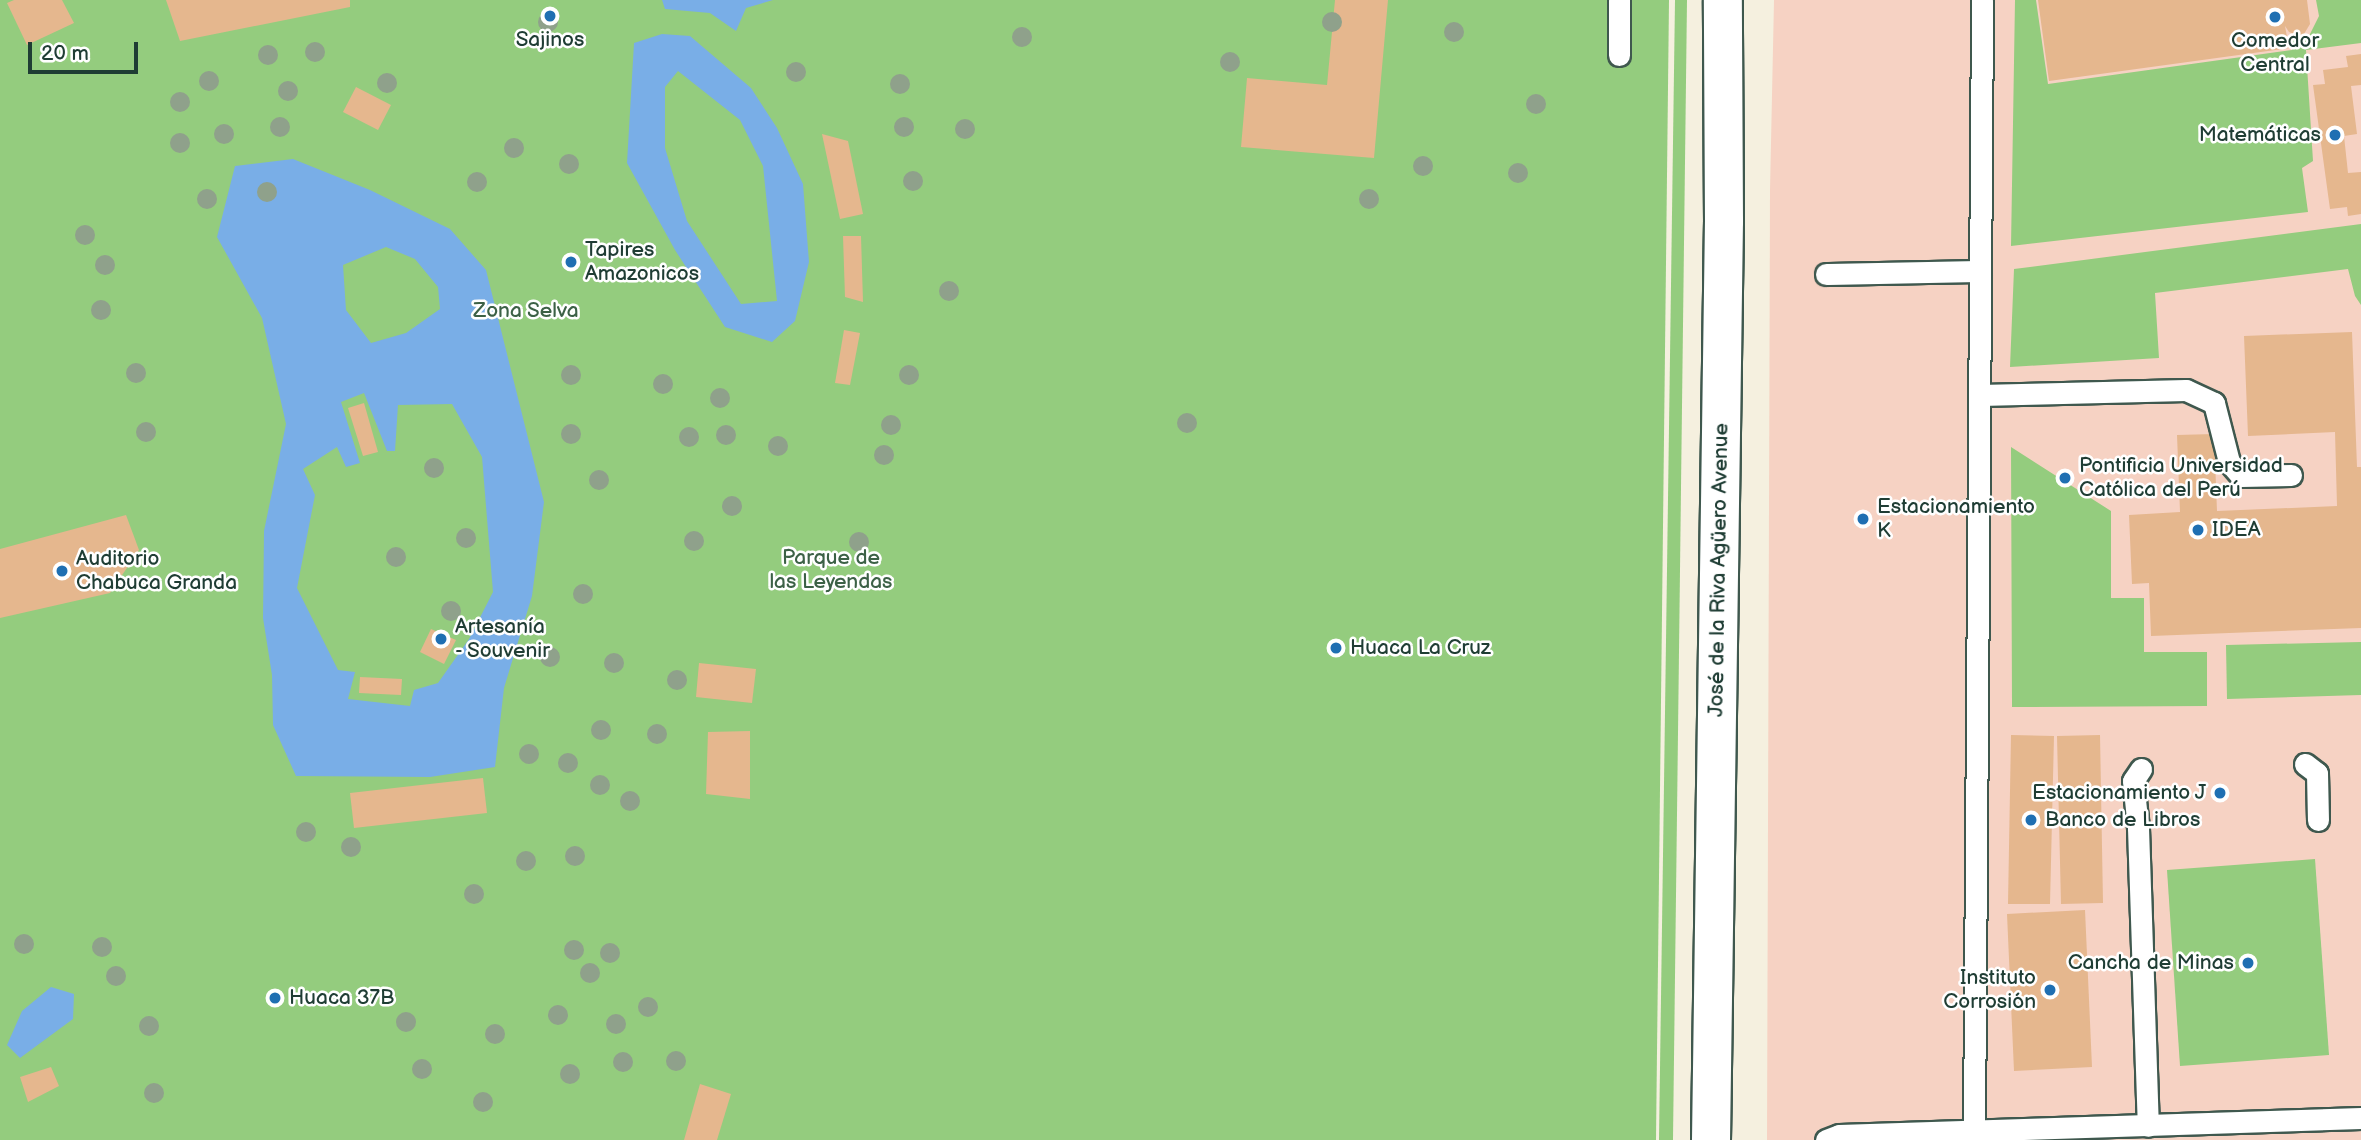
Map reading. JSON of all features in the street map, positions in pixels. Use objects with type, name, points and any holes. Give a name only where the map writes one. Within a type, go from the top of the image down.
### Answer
[{"type":"street","name":"José de la Riva Agüero Avenue","points":[[1711,1140],[1724,221],[1723,0]]},
{"type":"lane","points":[[1619,0],[1619,55]]},
{"type":"lane","points":[[1974,1130],[1982,0]]},
{"type":"lane","points":[[1826,274],[1980,271]]},
{"type":"lane","points":[[1980,395],[2186,390],[2214,402],[2229,462],[2241,476],[2291,475]]},
{"type":"lane","points":[[2305,764],[2317,773],[2318,820]]},
{"type":"lane","points":[[2141,769],[2133,781],[2148,1126]]},
{"type":"lane","points":[[1826,1140],[1839,1135],[2361,1118]]},
{"type":"shaded area","name":"Pontificia Universidad Católica del Perú","points":[[1774,0],[2361,0],[2361,1140],[1767,1140],[1770,190]]},
{"type":"green space","name":"Parque de las Leyendas","points":[[0,0],[1669,0],[1656,1140],[0,1140]]},
{"type":"green space","points":[[1675,0],[1687,0],[1673,1140],[1659,1140]]},
{"type":"green space","points":[[2015,0],[2036,0],[2048,84],[2292,50],[2292,39],[2309,36],[2319,16],[2316,0],[2361,0],[2361,43],[2306,50],[2313,161],[2302,168],[2308,212],[2011,246]]},
{"type":"green space","points":[[2361,224],[2361,305],[2355,296],[2348,269],[2155,293],[2159,358],[2010,367],[2014,269]]},
{"type":"green space","points":[[2011,447],[2111,511],[2111,598],[2144,598],[2144,652],[2207,652],[2207,706],[2012,707]]},
{"type":"green space","points":[[2361,642],[2361,695],[2227,699],[2226,645]]},
{"type":"green space","name":"Cancha de Minas","points":[[2315,859],[2329,1055],[2180,1066],[2167,870]]},
{"type":"water","points":[[662,0],[773,0],[746,8],[736,31],[710,13],[665,9]]},
{"type":"water","points":[[662,34],[690,36],[751,88],[777,128],[803,184],[809,262],[795,321],[772,342],[725,327],[675,250],[627,163],[634,43]],"holes":[[[678,71],[740,120],[763,166],[777,301],[741,304],[687,221],[665,148],[665,87]]]},
{"type":"water","points":[[293,159],[370,190],[450,229],[486,270],[544,502],[532,596],[504,688],[495,767],[430,777],[296,776],[273,725],[272,675],[263,618],[264,531],[286,424],[262,318],[217,237],[235,166]],"holes":[[[386,247],[415,259],[438,287],[440,309],[406,333],[371,343],[346,310],[343,265]],[[364,393],[387,451],[395,451],[398,405],[452,404],[482,457],[493,592],[469,639],[438,683],[414,690],[410,706],[348,699],[355,672],[338,670],[297,588],[315,495],[303,469],[337,447],[346,467],[360,463],[341,402]]]},
{"type":"water","points":[[51,987],[74,994],[73,1019],[20,1058],[7,1045],[22,1011]]},
{"type":"building","points":[[14,0],[62,0],[74,23],[27,45],[7,3]]},
{"type":"building","points":[[166,0],[350,0],[350,7],[180,41]]},
{"type":"building","points":[[1335,0],[1388,0],[1374,158],[1241,147],[1247,78],[1327,85]]},
{"type":"building","points":[[2038,0],[2307,0],[2310,24],[2304,34],[2297,35],[2289,32],[2285,26],[2289,48],[2049,81]]},
{"type":"building","name":"Matemáticas","points":[[2361,54],[2361,85],[2351,86],[2357,134],[2344,136],[2348,173],[2361,172],[2361,214],[2348,216],[2347,207],[2330,209],[2313,85],[2325,84],[2323,70],[2348,67],[2346,56]]},
{"type":"building","points":[[356,87],[391,105],[378,130],[343,112]]},
{"type":"building","points":[[822,134],[848,141],[863,214],[840,219]]},
{"type":"building","points":[[843,236],[861,236],[863,302],[845,297]]},
{"type":"building","points":[[844,330],[860,333],[850,385],[835,383]]},
{"type":"building","points":[[2352,332],[2357,467],[2361,467],[2361,628],[2151,636],[2149,583],[2132,584],[2129,515],[2180,512],[2177,435],[2214,434],[2217,511],[2337,506],[2335,432],[2248,436],[2244,336]]},
{"type":"building","points":[[364,403],[378,452],[363,456],[348,408]]},
{"type":"building","name":"Auditorio Chabuca Granda","points":[[126,515],[139,550],[110,593],[0,618],[0,549]]},
{"type":"building","points":[[431,629],[456,640],[444,664],[420,652]]},
{"type":"building","points":[[699,663],[756,669],[752,703],[696,697]]},
{"type":"building","points":[[360,677],[402,679],[401,695],[359,693]]},
{"type":"building","points":[[750,731],[750,799],[706,794],[708,732]]},
{"type":"building","name":"Banco de Libros","points":[[2011,735],[2054,736],[2050,904],[2008,904]]},
{"type":"building","name":"Banco de Libros","points":[[2100,735],[2103,903],[2061,904],[2057,736]]},
{"type":"building","points":[[483,778],[487,813],[354,828],[350,793]]},
{"type":"building","name":"Instituto Corrosión","points":[[2085,910],[2092,1067],[2014,1071],[2007,914]]},
{"type":"building","points":[[51,1067],[59,1086],[28,1102],[20,1077]]},
{"type":"building","points":[[700,1084],[731,1094],[717,1140],[684,1140]]},
{"type":"place","name":"Sajinos","points":[[550,16]]},
{"type":"place","name":"Comedor Central","points":[[2275,17]]},
{"type":"place","name":"Matemáticas","points":[[2335,135]]},
{"type":"place","name":"Tapires Amazonicos","points":[[571,262]]},
{"type":"place","name":"Pontificia Universidad Católica del Perú","points":[[2065,478]]},
{"type":"place","name":"Estacionamiento K","points":[[1863,519]]},
{"type":"place","name":"IDEA","points":[[2198,530]]},
{"type":"place","name":"Auditorio Chabuca Granda","points":[[62,571]]},
{"type":"place","name":"Artesanía - Souvenir","points":[[441,639]]},
{"type":"place","name":"Huaca La Cruz","points":[[1336,648]]},
{"type":"place","name":"Estacionamiento J","points":[[2220,793]]},
{"type":"place","name":"Banco de Libros","points":[[2031,820]]},
{"type":"place","name":"Cancha de Minas","points":[[2248,963]]},
{"type":"place","name":"Instituto Corrosión","points":[[2050,990]]},
{"type":"place","name":"Huaca 37B","points":[[275,998]]},
{"type":"park label","name":"Zona Selva","points":[[526,311]]}]
